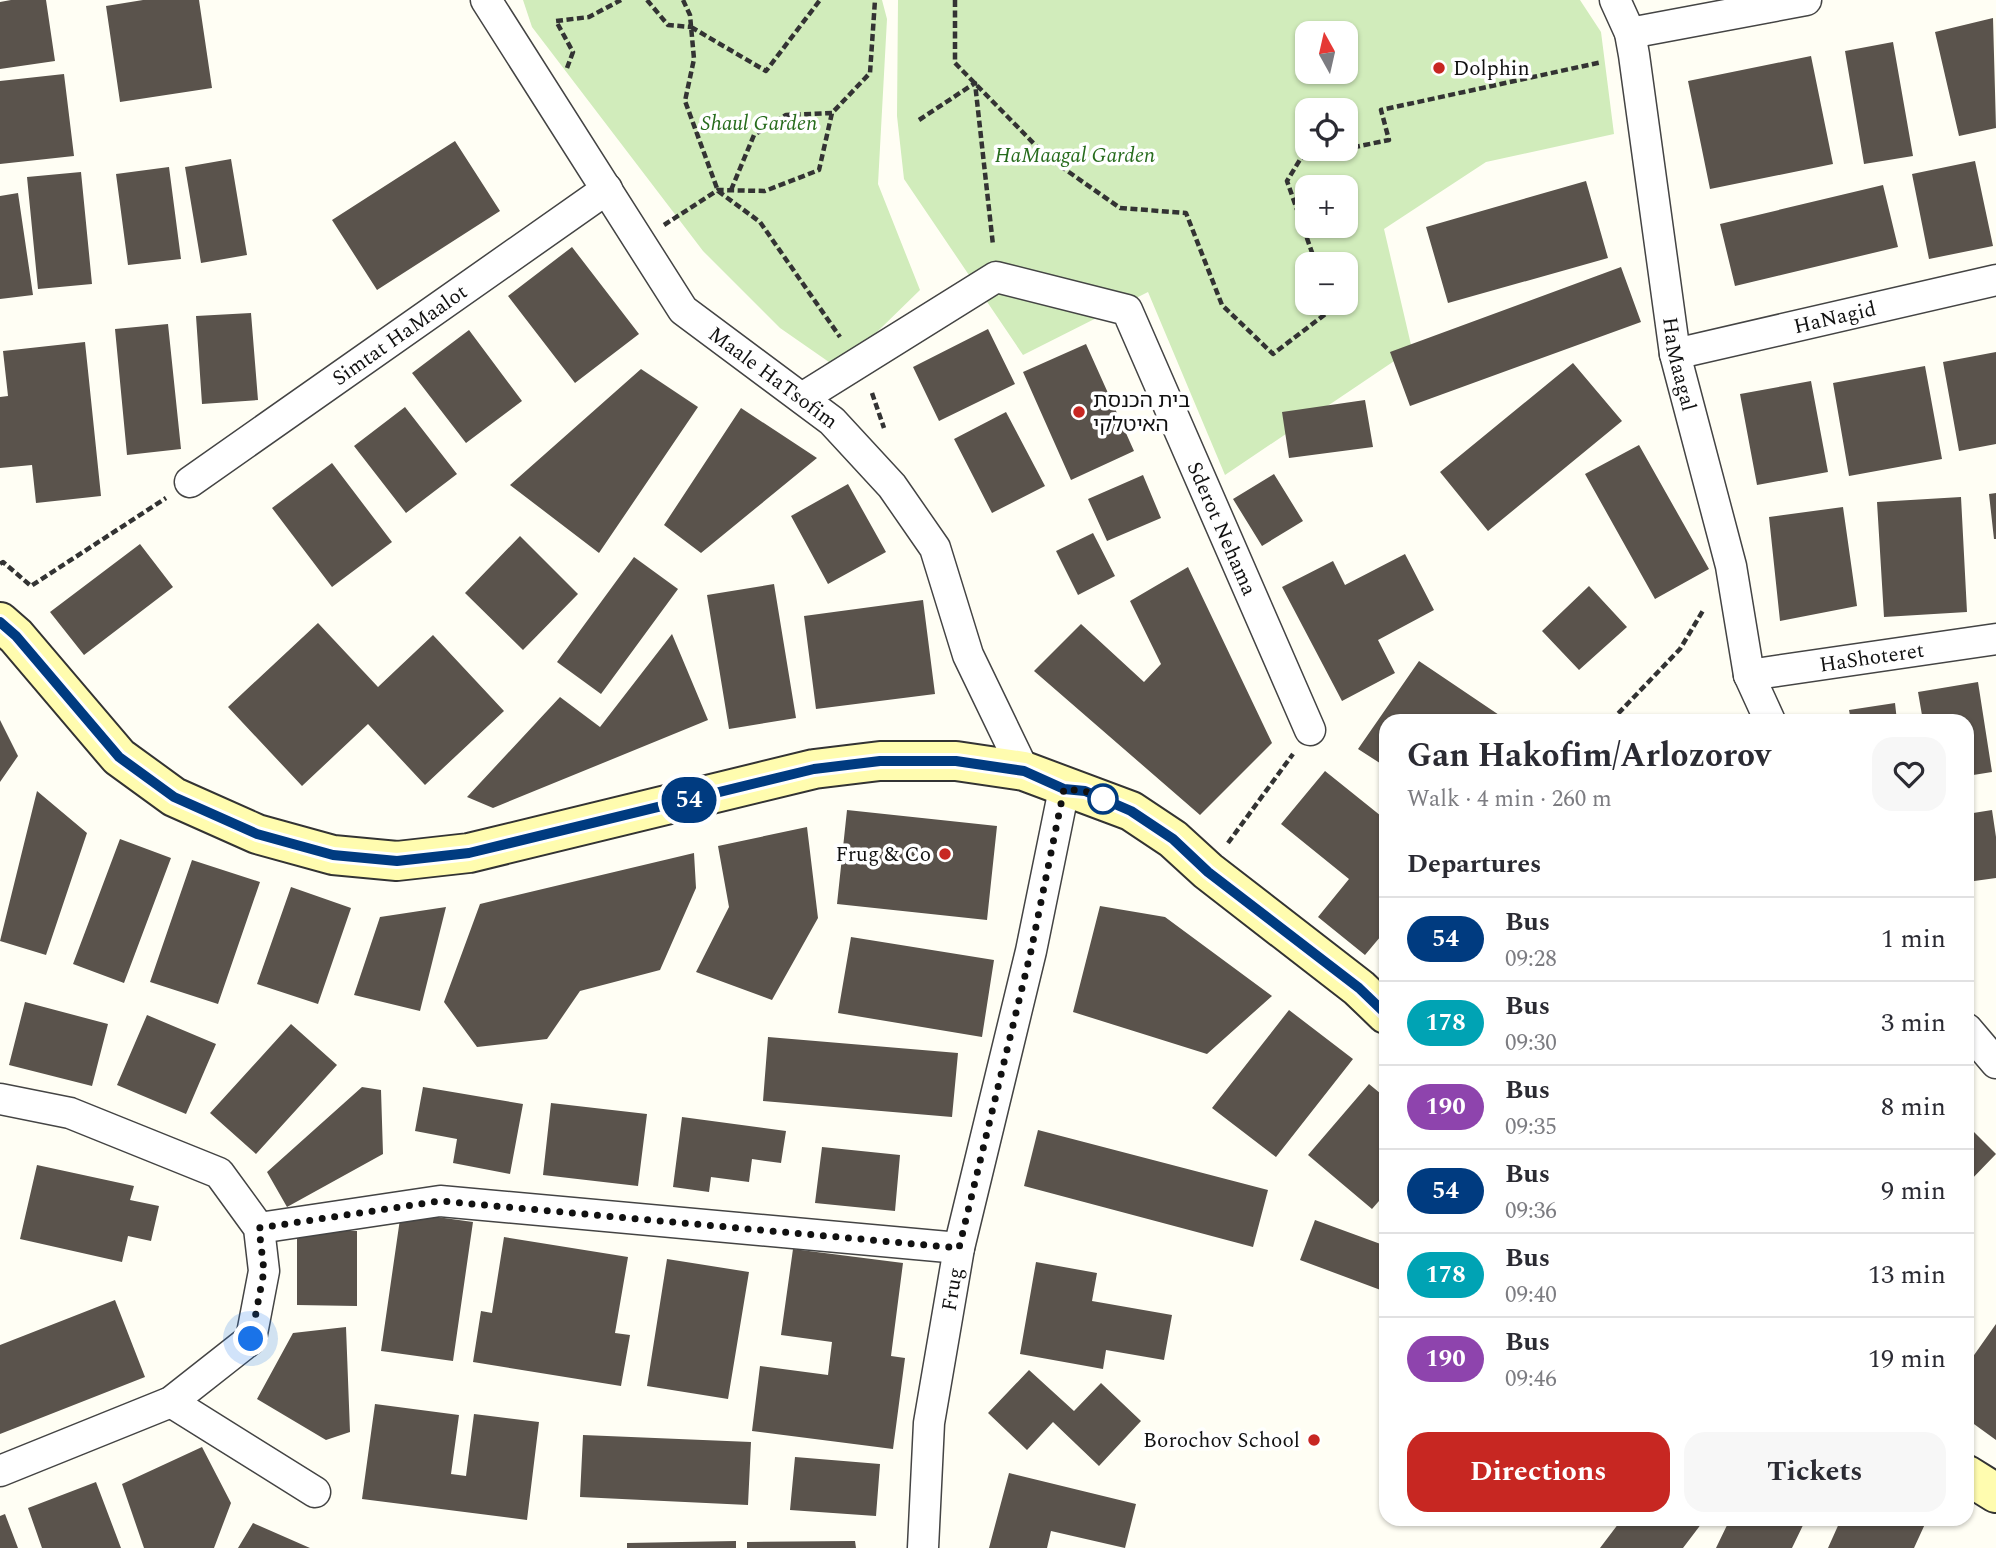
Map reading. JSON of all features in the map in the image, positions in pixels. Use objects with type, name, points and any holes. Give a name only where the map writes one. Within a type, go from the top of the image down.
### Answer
[{"type":"street","name":"Maale HaTsofim","points":[[486,0],[684,310],[832,421],[892,486],[935,548],[968,655],[1024,771]]},
{"type":"street","name":"HaMaagal","points":[[1615,0],[1632,44],[1675,354],[1731,566],[1749,675],[1767,714]]},
{"type":"street","points":[[1632,44],[1806,0]]},
{"type":"street","name":"Simtat HaMaalot","points":[[190,482],[607,189]]},
{"type":"street","points":[[802,398],[996,277]]},
{"type":"street","name":"Sderot Nehama","points":[[996,277],[1127,310],[1310,730]]},
{"type":"street","name":"HaNagid","points":[[1675,354],[1996,280]]},
{"type":"street","points":[[0,622],[16,636],[119,757],[174,797],[257,834],[333,855],[397,861],[469,853],[814,769],[866,763],[956,761],[1024,771],[1064,789],[1085,791],[1131,811],[1173,839],[1208,872],[1359,988],[1379,1007]]},
{"type":"street","name":"HaShoteret","points":[[1749,675],[1996,639]]},
{"type":"street","name":"Frug","points":[[923,1548],[929,1423],[959,1248],[1031,951],[1064,789]]},
{"type":"street","points":[[1974,1037],[1996,1063]]},
{"type":"street","points":[[0,1099],[71,1113],[219,1172],[259,1228],[264,1271],[251,1339],[171,1402],[0,1471]]},
{"type":"street","points":[[259,1228],[440,1201],[959,1248]]},
{"type":"street","points":[[171,1402],[315,1492]]},
{"type":"street","points":[[1974,1479],[1996,1493]]},
{"type":"path","points":[[548,95],[572,59],[570,44],[556,21],[589,17],[621,0]]},
{"type":"path","points":[[647,0],[668,25],[691,27],[766,71],[820,0]]},
{"type":"path","points":[[682,0],[691,27],[694,59],[685,101],[718,190],[760,222],[828,317],[871,390],[884,429]]},
{"type":"path","points":[[640,240],[718,190],[765,191],[819,170],[832,113],[870,73],[875,0]]},
{"type":"path","points":[[955,0],[956,63],[1046,156],[1120,208],[1186,213],[1222,305],[1273,354],[1324,315]]},
{"type":"path","points":[[1312,252],[1287,181],[1301,158],[1389,140],[1381,110],[1632,44]]},
{"type":"path","points":[[919,120],[975,83]]},
{"type":"path","points":[[975,83],[996,277]]},
{"type":"path","points":[[731,190],[754,135],[786,115],[832,113]]},
{"type":"path","points":[[0,564],[3,562],[31,586],[190,482]]},
{"type":"path","points":[[1618,714],[1680,649]]},
{"type":"path","points":[[1208,872],[1310,730]]},
{"type":"green space","name":"Shaul Garden","points":[[523,0],[882,0],[887,19],[878,184],[920,290],[839,369],[780,328],[703,251],[532,27]]},
{"type":"green space","name":"HaMaagal Garden","points":[[898,0],[1580,0],[1601,32],[1614,134],[1486,162],[1384,229],[1412,349],[1225,475],[1148,292],[1023,355],[904,179],[897,116]]},
{"type":"building","points":[[46,0],[55,61],[0,69],[0,2]]},
{"type":"building","points":[[143,0],[199,0],[212,88],[120,102],[106,6]]},
{"type":"building","points":[[1993,18],[1996,128],[1959,136],[1935,32]]},
{"type":"building","points":[[1893,42],[1913,156],[1864,164],[1845,51]]},
{"type":"building","points":[[1811,56],[1833,164],[1710,189],[1688,81]]},
{"type":"building","points":[[64,74],[74,156],[0,164],[0,81]]},
{"type":"building","points":[[455,141],[500,211],[377,290],[332,220]]},
{"type":"building","points":[[231,159],[247,255],[201,263],[185,167]]},
{"type":"building","points":[[1975,161],[1993,246],[1929,259],[1912,174]]},
{"type":"building","points":[[169,167],[181,259],[128,265],[116,174]]},
{"type":"building","points":[[81,172],[92,284],[38,289],[27,177]]},
{"type":"building","points":[[1586,181],[1608,258],[1448,303],[1426,227]]},
{"type":"building","points":[[1883,185],[1898,247],[1735,286],[1720,224]]},
{"type":"building","points":[[18,193],[33,295],[0,299],[0,196]]},
{"type":"building","points":[[572,247],[639,334],[575,383],[508,296]]},
{"type":"building","points":[[1621,267],[1641,322],[1410,406],[1390,352]]},
{"type":"building","points":[[251,313],[258,400],[202,404],[196,316]]},
{"type":"building","points":[[168,324],[181,449],[127,455],[115,329]]},
{"type":"building","points":[[988,329],[1015,384],[939,421],[913,367]]},
{"type":"building","points":[[469,330],[522,401],[466,443],[412,373]]},
{"type":"building","points":[[85,342],[101,496],[36,503],[32,465],[0,468],[0,397],[8,396],[3,351]]},
{"type":"building","name":"בית הכנסת האיטלקי","points":[[1086,344],[1134,451],[1071,480],[1023,372]]},
{"type":"building","points":[[1996,352],[1996,444],[1959,451],[1943,362]]},
{"type":"building","points":[[1573,363],[1622,421],[1488,531],[1440,472]]},
{"type":"building","points":[[1925,366],[1942,459],[1849,476],[1833,383]]},
{"type":"building","points":[[641,369],[698,407],[599,553],[510,485]]},
{"type":"building","points":[[1811,381],[1828,472],[1757,485],[1740,394]]},
{"type":"building","points":[[1365,400],[1373,447],[1289,458],[1282,412]]},
{"type":"building","points":[[405,407],[457,474],[406,513],[354,446]]},
{"type":"building","points":[[741,408],[817,458],[701,553],[664,525]]},
{"type":"building","points":[[1006,412],[1045,486],[992,513],[954,439]]},
{"type":"building","points":[[1639,445],[1709,569],[1655,599],[1585,474]]},
{"type":"building","points":[[332,463],[392,542],[332,587],[272,508]]},
{"type":"building","points":[[1274,474],[1303,521],[1262,546],[1233,499]]},
{"type":"building","points":[[1143,475],[1161,518],[1107,541],[1088,499]]},
{"type":"building","points":[[848,484],[886,552],[828,584],[791,516]]},
{"type":"building","points":[[1996,493],[1996,539],[1994,539],[1989,494]]},
{"type":"building","points":[[1961,497],[1967,612],[1884,617],[1877,502]]},
{"type":"building","points":[[1843,507],[1857,606],[1780,621],[1769,517]]},
{"type":"building","points":[[1093,533],[1115,576],[1078,595],[1056,551]]},
{"type":"building","points":[[520,536],[578,594],[523,650],[465,593]]},
{"type":"building","points":[[140,544],[173,587],[84,655],[50,612]]},
{"type":"building","points":[[1405,554],[1434,610],[1378,640],[1395,673],[1342,701],[1282,587],[1333,561],[1345,585]]},
{"type":"building","points":[[634,557],[678,589],[601,694],[557,662]]},
{"type":"building","points":[[1188,567],[1272,743],[1200,815],[1034,671],[1081,624],[1144,682],[1161,664],[1130,601]]},
{"type":"building","points":[[774,584],[796,718],[729,729],[707,595]]},
{"type":"building","points":[[1589,586],[1627,627],[1579,670],[1542,631]]},
{"type":"building","points":[[923,600],[935,694],[816,709],[804,616]]},
{"type":"building","points":[[318,623],[378,687],[433,635],[504,711],[425,785],[368,724],[302,786],[228,707]]},
{"type":"building","points":[[672,634],[708,720],[493,808],[467,797],[560,697],[600,727]]},
{"type":"building","points":[[1419,661],[1498,714],[1382,714]]},
{"type":"building","points":[[1978,682],[1992,772],[1974,775],[1974,714],[1922,714],[1918,692]]},
{"type":"building","points":[[1895,703],[1896,714],[1850,714],[1849,710]]},
{"type":"building","points":[[1379,719],[1379,762],[1358,749]]},
{"type":"building","points":[[0,720],[18,756],[0,782]]},
{"type":"building","points":[[1325,771],[1379,814],[1379,938],[1365,955],[1318,917],[1349,879],[1281,824]]},
{"type":"building","points":[[37,791],[87,833],[46,955],[0,941]]},
{"type":"building","points":[[847,810],[997,826],[987,920],[837,904]]},
{"type":"building","points":[[1992,810],[1996,837],[1996,878],[1974,881],[1974,813]]},
{"type":"building","points":[[807,827],[818,918],[772,1000],[696,972],[729,907],[718,846]]},
{"type":"building","points":[[120,839],[171,858],[124,983],[73,964]]},
{"type":"building","points":[[694,853],[696,888],[660,970],[580,991],[547,1039],[477,1047],[444,1002],[480,904]]},
{"type":"building","points":[[192,860],[260,882],[218,1004],[150,982]]},
{"type":"building","points":[[291,887],[351,908],[318,1004],[257,984]]},
{"type":"building","points":[[1100,906],[1165,917],[1272,996],[1207,1054],[1073,1012]]},
{"type":"building","points":[[446,907],[420,1011],[354,995],[380,917]]},
{"type":"building","points":[[851,937],[994,960],[982,1037],[838,1013]]},
{"type":"building","points":[[25,1002],[108,1024],[92,1086],[9,1065]]},
{"type":"building","points":[[1289,1010],[1353,1059],[1276,1157],[1212,1108]]},
{"type":"building","points":[[147,1015],[216,1044],[186,1114],[117,1085]]},
{"type":"building","points":[[291,1024],[337,1065],[256,1154],[210,1113]]},
{"type":"building","points":[[768,1037],[958,1053],[952,1117],[763,1101]]},
{"type":"building","points":[[1369,1084],[1379,1092],[1379,1201],[1372,1209],[1308,1155]]},
{"type":"building","points":[[362,1087],[381,1090],[383,1154],[287,1207],[267,1172]]},
{"type":"building","points":[[423,1087],[523,1104],[510,1174],[453,1163],[457,1139],[415,1131]]},
{"type":"building","points":[[551,1103],[647,1114],[638,1186],[543,1175]]},
{"type":"building","points":[[682,1117],[786,1131],[781,1163],[752,1159],[749,1182],[711,1177],[709,1192],[673,1187]]},
{"type":"building","points":[[1038,1130],[1268,1190],[1253,1247],[1024,1186]]},
{"type":"building","points":[[1974,1132],[1996,1154],[1974,1177]]},
{"type":"building","points":[[822,1147],[900,1155],[895,1211],[815,1203]]},
{"type":"building","points":[[37,1165],[134,1186],[130,1200],[159,1206],[151,1241],[128,1236],[122,1262],[20,1239]]},
{"type":"building","points":[[401,1212],[473,1222],[453,1361],[381,1351]]},
{"type":"building","points":[[1315,1220],[1379,1243],[1379,1289],[1300,1260]]},
{"type":"building","points":[[297,1231],[357,1231],[357,1306],[297,1305]]},
{"type":"building","points":[[504,1237],[628,1257],[615,1333],[630,1335],[621,1386],[473,1362],[481,1311],[492,1313]]},
{"type":"building","points":[[793,1249],[903,1263],[891,1356],[905,1358],[893,1449],[752,1431],[760,1366],[828,1375],[832,1342],[781,1335]]},
{"type":"building","points":[[667,1259],[749,1272],[728,1399],[647,1386]]},
{"type":"building","points":[[1036,1262],[1097,1273],[1092,1301],[1172,1315],[1164,1360],[1106,1350],[1103,1369],[1020,1354]]},
{"type":"building","points":[[115,1300],[145,1377],[0,1434],[0,1345]]},
{"type":"building","points":[[1996,1324],[1996,1440],[1974,1424],[1974,1355]]},
{"type":"building","points":[[346,1327],[350,1432],[326,1440],[257,1399],[293,1333]]},
{"type":"building","points":[[1029,1370],[1074,1411],[1101,1383],[1141,1421],[1099,1466],[1053,1422],[1027,1450],[988,1413]]},
{"type":"building","points":[[375,1404],[459,1415],[451,1474],[466,1476],[474,1414],[539,1422],[527,1520],[362,1499]]},
{"type":"building","points":[[583,1435],[751,1442],[748,1505],[580,1497]]},
{"type":"building","points":[[202,1447],[231,1503],[214,1548],[144,1548],[122,1484]]},
{"type":"building","points":[[795,1457],[880,1464],[876,1516],[790,1510]]},
{"type":"building","points":[[1009,1473],[1136,1504],[1125,1548],[1051,1531],[1047,1548],[989,1548]]},
{"type":"building","points":[[96,1482],[121,1548],[42,1548],[28,1508]]},
{"type":"building","points":[[5,1514],[18,1548],[0,1548],[0,1516]]},
{"type":"building","points":[[253,1523],[310,1548],[238,1548]]},
{"type":"building","points":[[1617,1526],[1700,1526],[1683,1548],[1600,1548]]},
{"type":"building","points":[[1727,1526],[1803,1526],[1792,1548],[1716,1548]]},
{"type":"building","points":[[1838,1526],[1924,1526],[1914,1548],[1828,1548]]},
{"type":"building","points":[[736,1541],[736,1548],[627,1548],[627,1543]]},
{"type":"building","points":[[855,1541],[856,1548],[747,1548],[747,1542]]},
{"type":"bus line","name":"54","points":[[0,622],[16,636],[119,757],[174,797],[257,834],[333,855],[397,861],[469,853],[530,840],[814,769],[880,761],[956,761],[1024,771],[1064,789],[1085,791],[1131,811],[1173,839],[1208,872],[1359,988],[1379,1007]]},
{"type":"place","name":"Dolphin","points":[[1439,68]]},
{"type":"place","name":"בית הכנסת האיטלקי","points":[[1079,412]]},
{"type":"place","name":"Frug & Co","points":[[945,854]]},
{"type":"place","name":"Borochov School","points":[[1314,1440]]},
{"type":"route","points":[[251,1339],[264,1271],[259,1228],[440,1201],[959,1248],[1031,951],[1064,789],[1085,791],[1108,801],[1103,799]]}]
